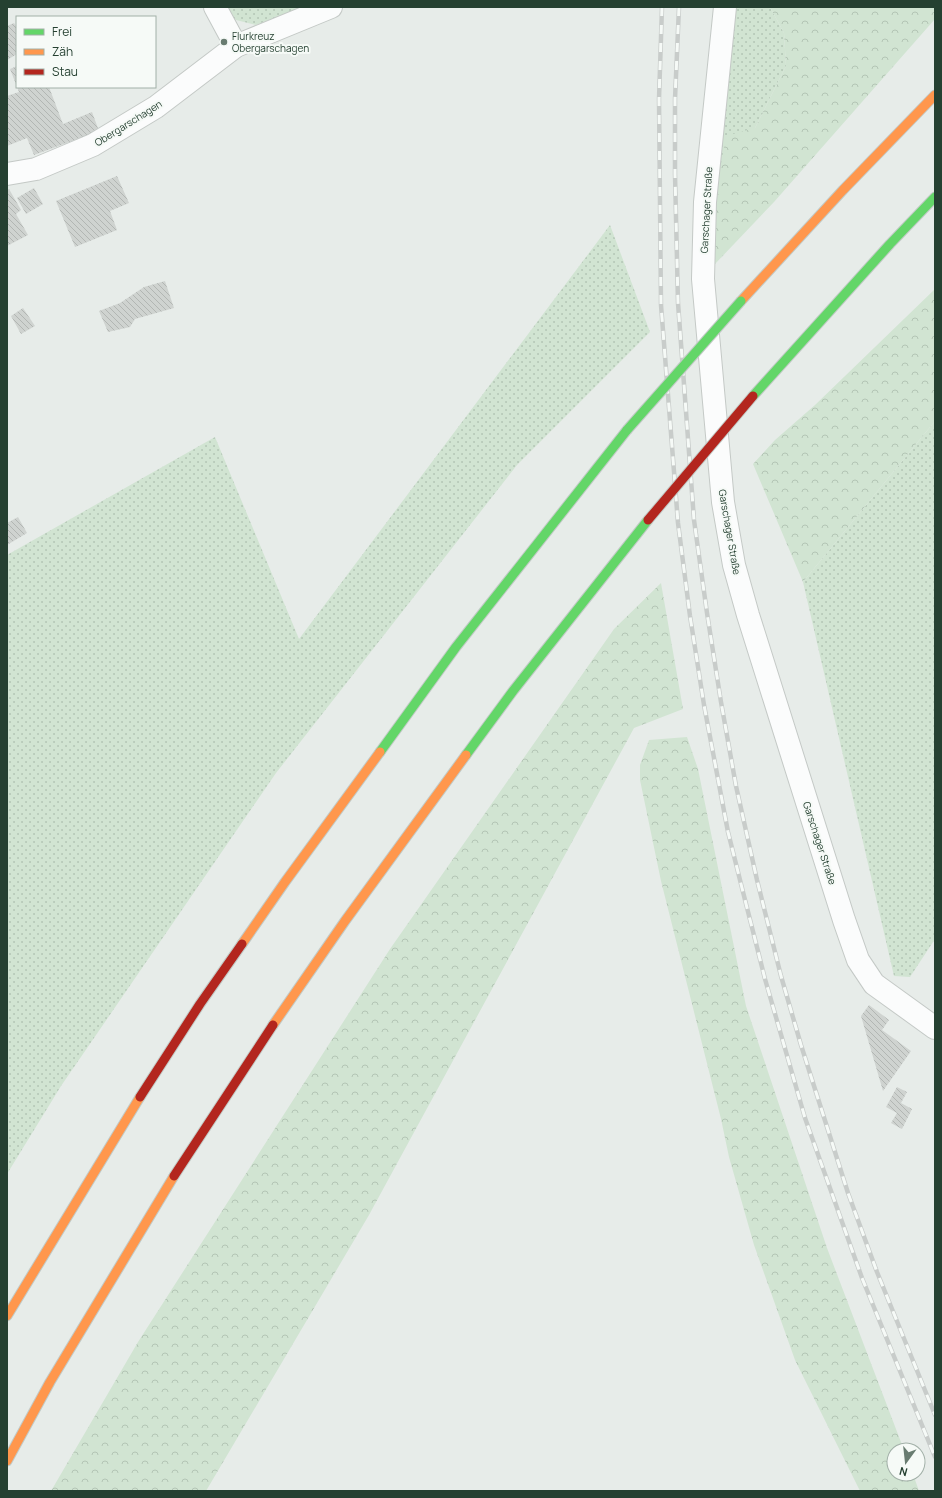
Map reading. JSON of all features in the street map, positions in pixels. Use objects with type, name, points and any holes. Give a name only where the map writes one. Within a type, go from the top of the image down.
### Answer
[{"type":"highway","points":[[7,1316],[122,1125],[200,1004],[280,888],[456,647],[627,430],[741,301],[843,190],[935,95]]},
{"type":"highway","points":[[7,1461],[58,1369],[183,1162],[260,1043],[350,915],[513,691],[648,520],[753,396],[890,244],[935,197]]},
{"type":"street","points":[[215,7],[236,46]]},
{"type":"street","name":"Obergarschagen","points":[[7,174],[36,170],[93,145],[156,108],[236,46],[331,7]]},
{"type":"street","name":"Garschager Straße","points":[[725,7],[705,202],[703,279],[723,502],[734,565],[760,653],[858,960],[874,984],[935,1028]]},
{"type":"green space","points":[[225,7],[303,7],[256,25],[236,20],[229,15]]},
{"type":"green space","points":[[734,7],[770,7],[784,33],[786,66],[755,128],[710,225]]},
{"type":"green space","points":[[770,7],[935,7],[935,19],[774,202],[715,264],[709,255],[710,225],[726,136],[755,128],[786,66],[784,33]]},
{"type":"green space","points":[[610,225],[650,332],[517,465],[276,773],[61,1086],[7,1174],[7,555],[215,437],[299,639]]},
{"type":"green space","points":[[935,289],[935,421],[803,582],[753,464],[775,440],[815,405]]},
{"type":"green space","points":[[935,421],[935,939],[910,977],[894,976],[803,582]]},
{"type":"green space","points":[[661,583],[683,709],[634,728],[369,1215],[206,1491],[51,1491],[138,1342],[390,949],[614,629]]},
{"type":"green space","points":[[687,737],[698,769],[746,1006],[827,1248],[901,1442],[886,1442],[886,1482],[916,1482],[919,1491],[860,1491],[795,1360],[754,1245],[729,1157],[721,1119],[661,881],[640,780],[640,765],[649,740]]},
{"type":"building","points":[[14,23],[16,26],[16,55],[7,60],[7,26]]},
{"type":"building","points":[[16,66],[16,84],[10,69]]},
{"type":"building","points":[[17,88],[49,88],[63,124],[92,112],[99,131],[34,155],[27,138],[7,146],[7,96],[19,92]]},
{"type":"building","points":[[117,176],[129,203],[110,211],[117,230],[75,247],[56,201]]},
{"type":"building","points":[[34,188],[43,204],[26,214],[17,198]]},
{"type":"building","points":[[9,189],[21,210],[16,214],[28,235],[7,246],[7,190]]},
{"type":"building","points":[[165,281],[174,308],[135,319],[130,327],[108,332],[99,311],[120,303],[144,287]]},
{"type":"building","points":[[23,308],[35,326],[21,334],[11,316]]},
{"type":"building","points":[[18,517],[27,533],[7,545],[7,523]]},
{"type":"building","points":[[869,1005],[889,1020],[882,1030],[911,1051],[883,1091],[861,1016]]},
{"type":"building","points":[[897,1087],[907,1092],[901,1103],[912,1109],[902,1129],[891,1123],[897,1113],[886,1107]]},
{"type":"railway","points":[[662,7],[659,99],[661,305],[678,523],[690,616],[704,705],[728,832],[765,979],[805,1118],[862,1278],[935,1457]]},
{"type":"railway","points":[[679,7],[675,99],[678,303],[694,520],[721,702],[736,786],[757,880],[781,976],[801,1045],[848,1193],[877,1272],[935,1415]]},
{"type":"traffic: fast","points":[[753,396],[890,244],[935,197]]},
{"type":"traffic: fast","points":[[627,430],[741,301]]},
{"type":"traffic: fast","points":[[380,752],[456,647],[627,430]]},
{"type":"traffic: fast","points":[[466,755],[513,691],[648,520]]},
{"type":"traffic: slow","points":[[741,301],[843,190],[935,95]]},
{"type":"traffic: slow","points":[[242,944],[285,882],[380,752]]},
{"type":"traffic: slow","points":[[273,1025],[345,921],[466,755]]},
{"type":"traffic: slow","points":[[7,1316],[140,1097]]},
{"type":"traffic: slow","points":[[7,1461],[50,1382],[174,1176]]},
{"type":"traffic: jam","points":[[648,520],[753,396]]},
{"type":"traffic: jam","points":[[140,1097],[200,1004],[242,944]]},
{"type":"traffic: jam","points":[[174,1176],[273,1025]]},
{"type":"place","name":"Flurkreuz Obergarschagen","points":[[224,42]]}]
